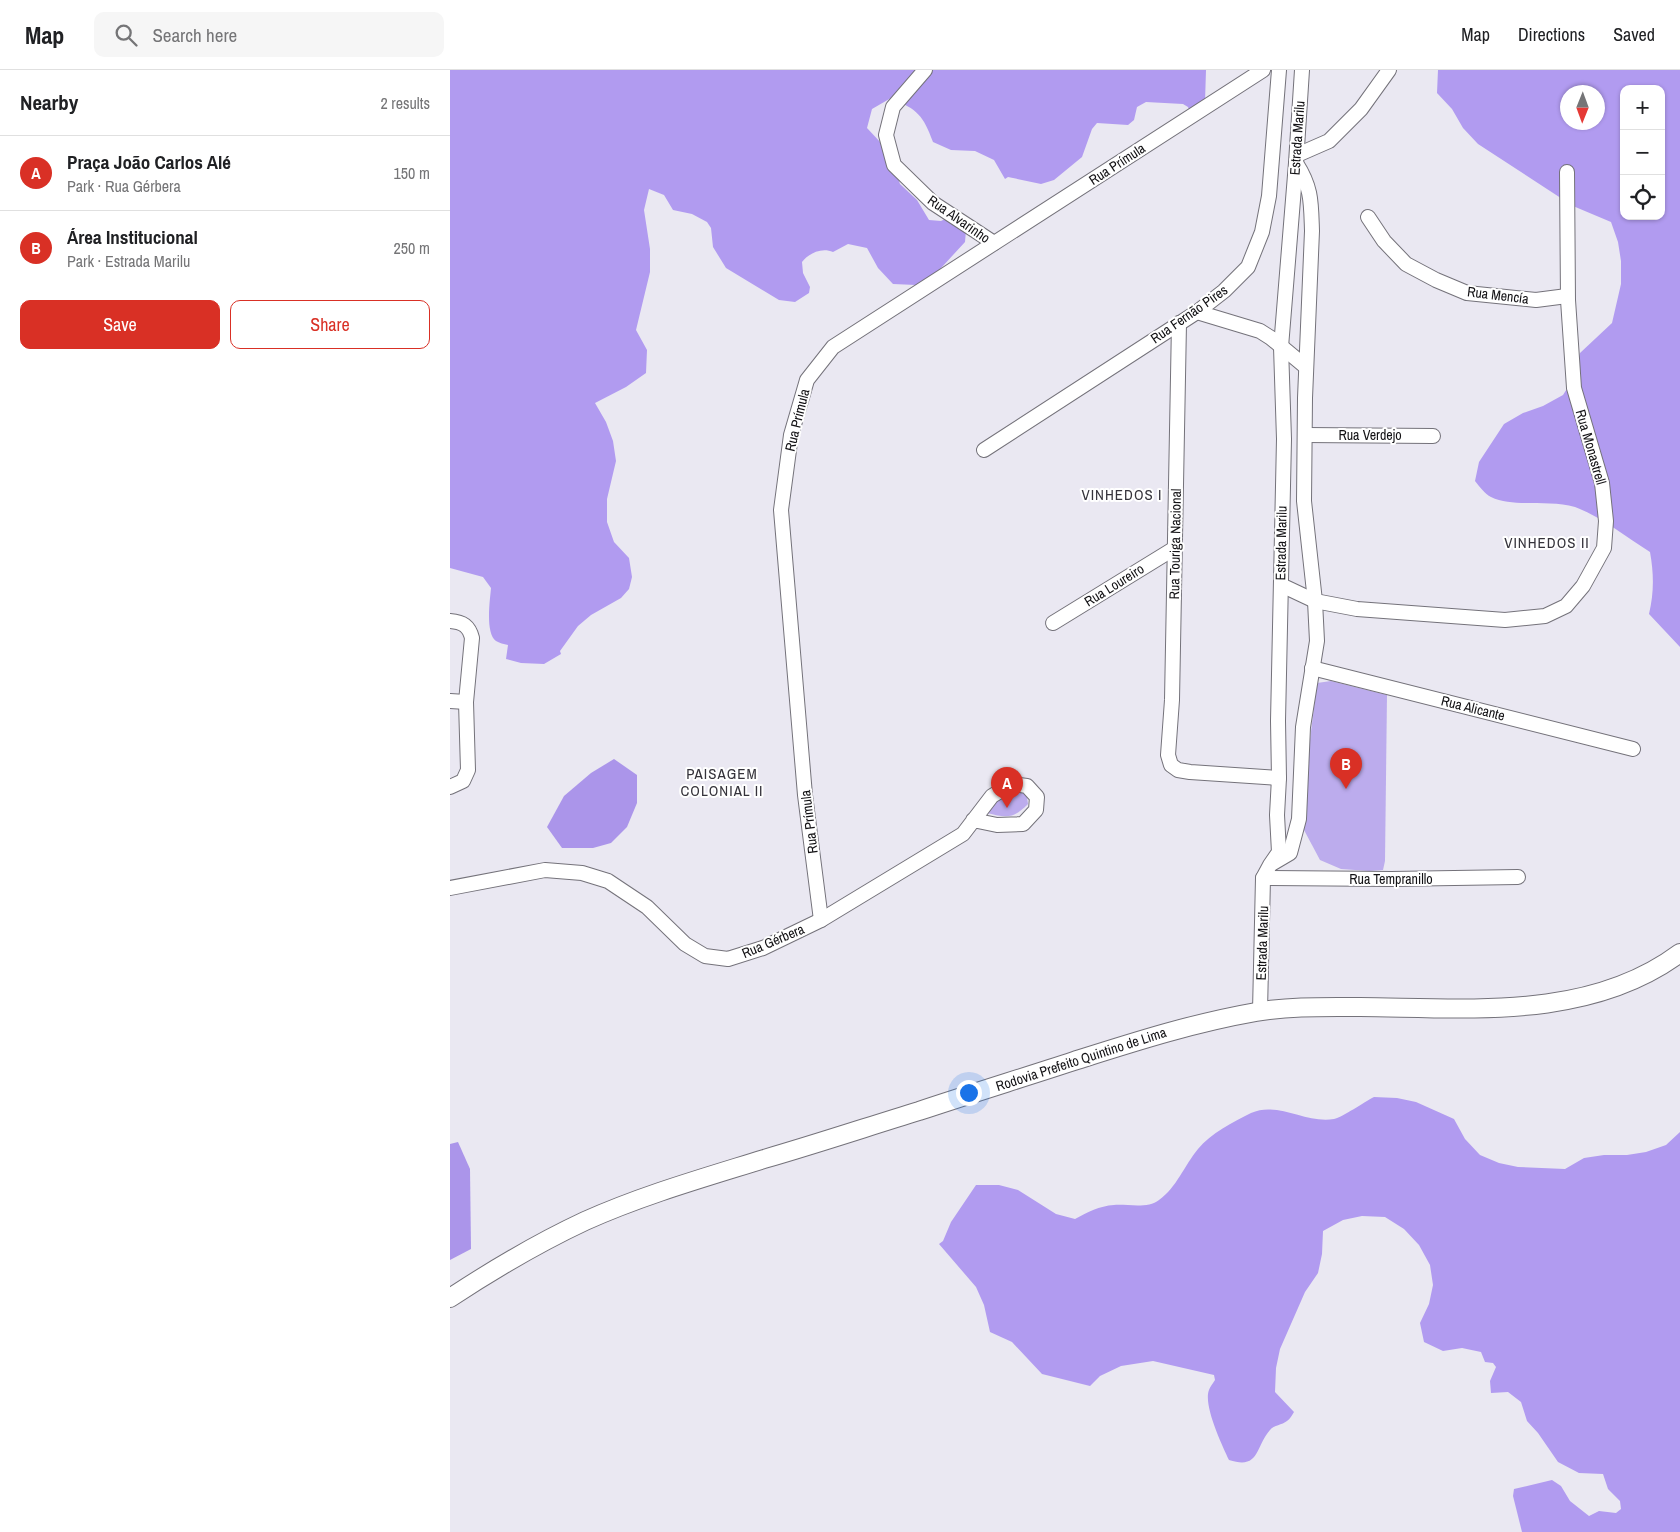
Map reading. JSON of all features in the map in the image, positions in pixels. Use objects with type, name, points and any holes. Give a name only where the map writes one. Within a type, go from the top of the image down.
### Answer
[{"type":"main road","name":"Rodovia Prefeito Quintino de Lima","points":[[450,1298],[524,1251],[587,1220],[672,1187],[1165,1032],[1260,1011],[1322,1007],[1473,1008],[1532,1005],[1576,998],[1610,989],[1637,979],[1662,966],[1680,953]]},
{"type":"street","name":"Rua Alvarinho","points":[[924,70],[893,107],[886,136],[894,165],[933,203],[994,243]]},
{"type":"street","name":"Rua Prímula","points":[[821,920],[805,795],[781,510],[791,436],[807,380],[833,348],[1263,70]]},
{"type":"street","name":"Rua Fernão Pires","points":[[984,450],[1197,312],[1224,292],[1248,267],[1262,232],[1269,196],[1279,70]]},
{"type":"street","name":"Estrada Marilu","points":[[1260,1011],[1264,878],[1279,852],[1277,814],[1279,778],[1278,721],[1284,439],[1281,347],[1302,70]]},
{"type":"street","points":[[1270,865],[1290,853],[1299,820],[1302,727],[1317,641],[1315,601],[1304,501],[1306,367],[1312,231],[1311,203],[1309,189],[1296,159],[1328,141],[1360,109],[1389,70]]},
{"type":"street","name":"Rua Monastrell","points":[[1280,585],[1315,601],[1357,609],[1505,620],[1545,616],[1566,606],[1583,586],[1604,548],[1606,521],[1602,483],[1574,388],[1568,296],[1567,172]]},
{"type":"street","name":"Rua Mencía","points":[[1368,217],[1384,241],[1406,264],[1436,280],[1467,293],[1536,300],[1568,296]]},
{"type":"street","points":[[1197,312],[1260,331],[1306,367]]},
{"type":"street","name":"Rua Touriga Nacional","points":[[1179,323],[1172,700],[1168,755],[1171,765],[1178,770],[1279,778]]},
{"type":"street","name":"Rua Verdejo","points":[[1306,435],[1434,436]]},
{"type":"street","name":"Rua Loureiro","points":[[1052,623],[1175,548]]},
{"type":"street","points":[[450,621],[465,624],[470,630],[472,638],[466,702],[468,770],[463,781],[450,787]]},
{"type":"street","name":"Rua Alicante","points":[[1312,668],[1633,749]]},
{"type":"street","points":[[450,701],[466,702]]},
{"type":"street","name":"Rua Gérbera","points":[[450,888],[545,870],[582,873],[608,881],[647,907],[685,944],[705,956],[728,959],[763,948],[821,920],[963,834],[973,820]]},
{"type":"street","name":"Rua Tempranillo","points":[[1264,878],[1392,879],[1518,877]]},
{"type":"shaded area","points":[[450,70],[1206,70],[1205,102],[1191,114],[1188,107],[1183,104],[1146,102],[1137,107],[1134,120],[1128,125],[1097,123],[1092,129],[1082,157],[1054,180],[1041,184],[1008,177],[1005,179],[994,160],[975,151],[951,150],[933,142],[926,125],[918,114],[908,106],[891,98],[872,109],[867,128],[882,144],[893,164],[900,184],[917,200],[929,220],[941,221],[957,213],[967,219],[965,242],[930,280],[916,285],[893,284],[878,268],[867,248],[848,244],[833,252],[824,250],[808,256],[802,262],[803,273],[810,287],[809,293],[795,302],[779,300],[726,268],[713,247],[711,228],[707,222],[692,214],[673,210],[664,195],[649,189],[644,210],[650,249],[650,272],[636,330],[647,350],[646,373],[626,387],[595,403],[606,422],[613,441],[616,461],[607,499],[607,522],[614,542],[629,558],[632,577],[629,589],[621,598],[591,615],[578,626],[560,651],[561,654],[544,664],[521,663],[506,659],[508,645],[496,641],[490,631],[491,588],[483,577],[450,568]]},
{"type":"shaded area","points":[[1438,70],[1680,70],[1680,647],[1649,614],[1653,583],[1650,552],[1585,511],[1565,505],[1500,500],[1489,496],[1475,481],[1479,462],[1504,424],[1563,395],[1575,376],[1580,353],[1612,323],[1621,284],[1621,261],[1618,242],[1611,222],[1573,206],[1478,144],[1463,128],[1452,109],[1437,93]]},
{"type":"shaded area","points":[[1331,681],[1387,695],[1385,861],[1383,870],[1341,869],[1320,860],[1304,830],[1309,748],[1317,683]]},
{"type":"shaded area","points":[[614,759],[637,775],[637,803],[627,827],[611,843],[593,848],[562,848],[547,827],[564,796],[591,773]]},
{"type":"shaded area","points":[[1010,792],[1023,792],[1027,797],[1028,804],[1014,815],[1000,816],[987,813],[994,801]]},
{"type":"shaded area","points":[[1374,1097],[1397,1098],[1416,1102],[1454,1119],[1465,1139],[1480,1155],[1499,1163],[1518,1167],[1565,1169],[1584,1158],[1646,1152],[1666,1145],[1680,1132],[1680,1532],[1522,1532],[1513,1496],[1514,1489],[1552,1480],[1561,1486],[1570,1501],[1589,1516],[1599,1511],[1616,1513],[1621,1509],[1620,1501],[1608,1489],[1603,1474],[1579,1473],[1558,1462],[1538,1433],[1527,1421],[1521,1402],[1508,1392],[1491,1393],[1490,1381],[1496,1367],[1493,1363],[1485,1362],[1481,1352],[1462,1348],[1443,1351],[1424,1342],[1420,1323],[1429,1304],[1433,1285],[1430,1265],[1419,1245],[1404,1229],[1385,1217],[1362,1216],[1343,1220],[1323,1231],[1322,1254],[1318,1273],[1305,1292],[1280,1349],[1276,1368],[1275,1392],[1294,1412],[1287,1421],[1270,1430],[1256,1455],[1246,1462],[1229,1460],[1214,1425],[1208,1397],[1209,1389],[1215,1380],[1214,1375],[1153,1361],[1121,1366],[1100,1376],[1090,1386],[1042,1374],[1012,1342],[990,1332],[984,1305],[976,1287],[939,1244],[943,1241],[951,1222],[976,1185],[999,1185],[1018,1190],[1056,1214],[1075,1219],[1103,1207],[1120,1205],[1138,1206],[1154,1203],[1171,1189],[1203,1143],[1223,1128],[1251,1113],[1271,1110],[1324,1120],[1334,1119]]},
{"type":"shaded area","points":[[458,1142],[470,1169],[471,1249],[450,1260],[450,1144]]},
{"type":"place","name":"Área Institucional","points":[[1346,789]]},
{"type":"place","name":"Praça João Carlos Alé","points":[[1007,808]]},
{"type":"district","name":"VINHEDOS I","points":[[1122,495]]},
{"type":"district","name":"VINHEDOS II","points":[[1547,543]]},
{"type":"district","name":"PAISAGEM COLONIAL II","points":[[722,782]]}]
